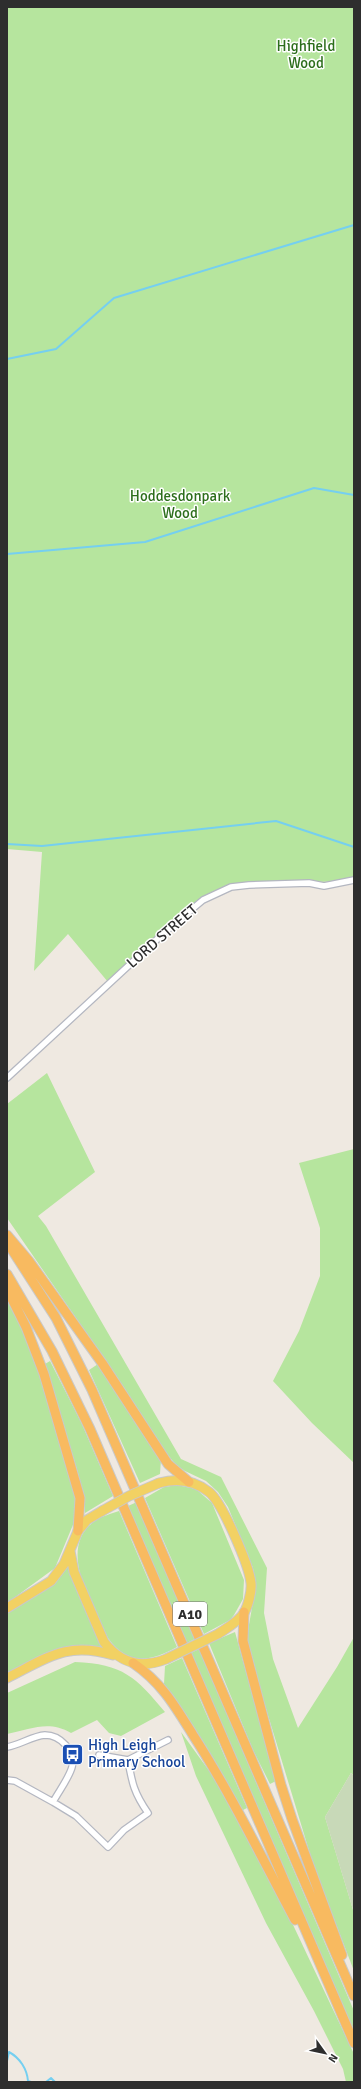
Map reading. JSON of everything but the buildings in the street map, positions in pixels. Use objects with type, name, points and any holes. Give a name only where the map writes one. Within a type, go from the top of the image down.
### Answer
[{"type":"highway","points":[[7,1235],[29,1262],[98,1356],[168,1464],[189,1482]]},
{"type":"highway","name":"A10","points":[[7,1242],[56,1318],[92,1390],[354,1996]]},
{"type":"highway","name":"A10","points":[[7,1274],[52,1351],[90,1429],[354,2043]]},
{"type":"highway","points":[[7,1289],[26,1327],[46,1381],[80,1498],[78,1531]]},
{"type":"highway","points":[[244,1612],[243,1641],[281,1785],[354,1990]]},
{"type":"highway","points":[[133,1663],[153,1677],[203,1750],[229,1794],[326,1978]]},
{"type":"main road","points":[[7,1608],[51,1581],[61,1569],[78,1531],[87,1520],[129,1496],[159,1483],[177,1480],[189,1482],[210,1493],[220,1506],[248,1572],[251,1584],[244,1612]]},
{"type":"main road","name":"A10","points":[[70,1551],[74,1572],[104,1642],[115,1655]]},
{"type":"main road","name":"A10","points":[[7,1678],[68,1650],[85,1648],[115,1655],[133,1663],[147,1665],[166,1659],[218,1634],[228,1628],[244,1612]]},
{"type":"street","name":"LORD STREET","points":[[7,1078],[164,932],[208,897],[231,887],[248,885],[309,883],[324,886],[354,880]]},
{"type":"street","points":[[7,1748],[45,1735],[57,1738],[66,1744],[71,1754],[72,1766],[53,1802]]},
{"type":"street","points":[[99,1755],[128,1760],[168,1740]]},
{"type":"street","points":[[7,1780],[15,1781],[76,1816],[108,1847],[124,1830],[148,1813],[137,1798],[132,1784],[128,1760]]},
{"type":"green space","name":"Hoddesdonpark Wood","points":[[7,7],[354,7],[354,877],[342,881],[245,885],[220,889],[108,982],[68,934],[34,971],[42,852],[7,849]]},
{"type":"green space","points":[[47,1073],[95,1172],[38,1216],[46,1226],[181,1459],[221,1477],[267,1568],[264,1613],[273,1659],[298,1728],[337,1667],[354,1637],[354,1776],[351,1773],[325,1817],[354,1913],[354,1971],[314,1867],[251,1659],[247,1636],[256,1585],[253,1568],[228,1507],[218,1492],[206,1481],[176,1465],[164,1450],[123,1386],[7,1218],[7,1104]]},
{"type":"green space","points":[[354,1149],[354,1463],[312,1423],[273,1381],[299,1331],[320,1276],[320,1228],[299,1163]]},
{"type":"green space","points":[[7,1298],[33,1353],[77,1504],[75,1520],[55,1568],[7,1603]]},
{"type":"green space","points":[[50,1361],[81,1422],[113,1496],[85,1513],[84,1498],[78,1473],[45,1364]]},
{"type":"green space","points":[[98,1364],[161,1459],[160,1474],[140,1483],[89,1370]]},
{"type":"green space","points":[[177,1485],[196,1489],[212,1503],[244,1580],[243,1599],[234,1615],[230,1620],[204,1634],[145,1498],[164,1487]]},
{"type":"green space","points":[[137,1502],[195,1639],[187,1643],[128,1506]]},
{"type":"green space","points":[[119,1511],[177,1647],[158,1656],[140,1659],[123,1653],[116,1647],[108,1638],[94,1610],[81,1577],[78,1561],[78,1546],[84,1532],[96,1520]]},
{"type":"green space","points":[[67,1566],[102,1647],[76,1646],[64,1648],[30,1661],[7,1674],[7,1612],[48,1587],[62,1574]]},
{"type":"green space","points":[[235,1632],[276,1781],[270,1784],[253,1750],[209,1643]]},
{"type":"green space","points":[[199,1649],[354,2011],[354,2031],[191,1653]]},
{"type":"green space","points":[[182,1658],[247,1808],[243,1810],[191,1723],[164,1684],[165,1666]]},
{"type":"green space","points":[[75,1662],[91,1663],[117,1669],[136,1681],[165,1712],[121,1736],[109,1733],[97,1720],[71,1733],[63,1729],[47,1726],[7,1734],[7,1693]]},
{"type":"green space","points":[[181,1732],[223,1790],[269,1874],[354,2054],[354,2082],[346,2082],[343,2069],[314,2011],[266,1923],[196,1776]]},
{"type":"green space","points":[[351,1773],[354,1776],[354,1913],[325,1817]]},
{"type":"waterway","points":[[7,359],[56,349],[114,298],[354,225]]},
{"type":"waterway","points":[[7,554],[145,542],[314,488],[354,495]]},
{"type":"waterway","points":[[7,844],[42,846],[276,821],[354,847]]},
{"type":"waterway","points":[[7,2061],[9,2052],[22,2064],[28,2081],[31,2082]]},
{"type":"waterway","points":[[46,2082],[51,2078],[55,2082]]},
{"type":"place","name":"High Leigh Primary School","points":[[73,1754]]},
{"type":"park label","name":"Highfield Wood","points":[[306,54]]}]
